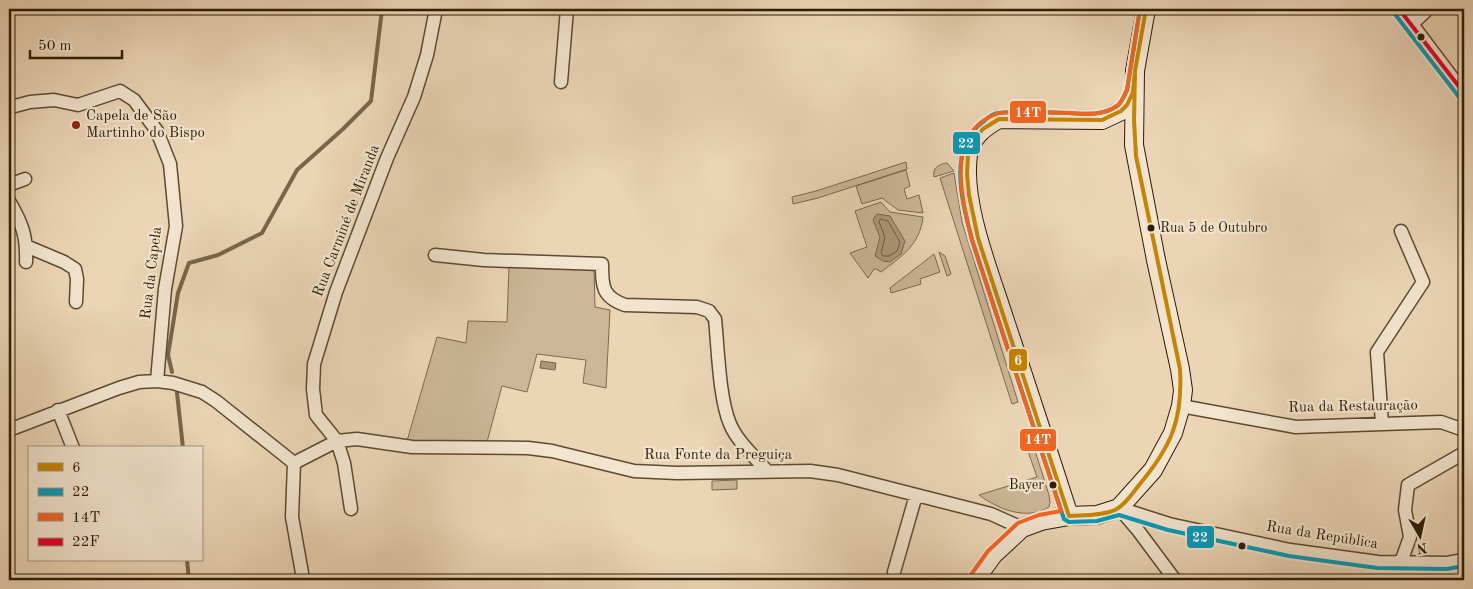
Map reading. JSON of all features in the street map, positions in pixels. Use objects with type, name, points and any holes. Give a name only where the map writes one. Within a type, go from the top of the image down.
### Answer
[{"type":"street","name":"Rua Carminé de Miranda","points":[[338,441],[316,415],[313,389],[314,364],[336,292],[387,158],[414,97],[428,55],[436,9]]},
{"type":"street","points":[[562,82],[567,9]]},
{"type":"street","points":[[975,580],[993,555],[1022,528],[1041,521],[1097,514],[1119,508],[1152,470],[1173,434],[1181,406],[1180,369],[1156,260],[1134,145],[1135,71],[1146,9]]},
{"type":"street","points":[[1398,9],[1412,24],[1464,93]]},
{"type":"street","points":[[1412,24],[1428,9]]},
{"type":"street","name":"Rua da Capela","points":[[10,109],[30,102],[54,100],[78,105],[120,91],[134,100],[156,131],[170,164],[176,226],[165,289],[157,381]]},
{"type":"street","points":[[1102,120],[1121,111],[1127,105],[1134,92]]},
{"type":"street","points":[[1069,516],[974,224],[967,167],[968,152],[976,136],[987,126],[999,119],[1102,120],[1121,128],[1129,135],[1134,145]]},
{"type":"street","points":[[9,185],[24,178]]},
{"type":"street","points":[[9,201],[21,223],[26,246],[26,262]]},
{"type":"street","points":[[1382,424],[1377,352],[1423,282],[1401,231]]},
{"type":"street","points":[[26,246],[64,262],[75,269],[77,279],[76,302]]},
{"type":"street","points":[[435,255],[484,260],[602,264],[602,285],[615,302],[624,306],[696,307],[709,311],[715,319],[723,395],[730,424],[766,470]]},
{"type":"street","points":[[9,430],[58,410],[139,382],[157,381],[185,386],[202,392],[294,463],[292,517],[302,580]]},
{"type":"street","name":"Rua da Restauração","points":[[1181,406],[1296,427],[1441,422],[1464,430]]},
{"type":"street","points":[[58,410],[72,446]]},
{"type":"street","name":"Rua Fonte da Preguiça","points":[[294,463],[338,441],[357,440],[412,447],[528,448],[552,451],[634,471],[810,471],[838,475],[991,514],[1022,528]]},
{"type":"street","points":[[338,441],[344,462],[351,509]]},
{"type":"street","points":[[1401,562],[1410,537],[1405,510],[1408,485],[1464,453]]},
{"type":"street","points":[[894,572],[916,494]]},
{"type":"street","points":[[1119,508],[1175,580]]},
{"type":"street","name":"Rua da República","points":[[1119,508],[1169,524],[1290,550],[1378,562],[1447,563],[1464,560]]},
{"type":"shaded area","points":[[906,162],[907,169],[818,198],[793,204],[792,197]]},
{"type":"shaded area","points":[[947,163],[954,171],[934,177],[934,171],[937,167]]},
{"type":"shaded area","points":[[906,170],[910,186],[904,189],[907,199],[919,195],[923,213],[898,210],[882,198],[862,204],[856,186]]},
{"type":"shaded area","points":[[954,173],[962,222],[1018,402],[1012,404],[940,178]]},
{"type":"shaded area","points":[[881,202],[890,212],[923,217],[914,243],[896,261],[881,272],[874,269],[868,278],[850,253],[867,247],[855,211]]},
{"type":"shaded area","points":[[939,252],[945,256],[951,274],[947,276]]},
{"type":"shaded area","points":[[934,254],[940,272],[920,279],[921,284],[891,293],[890,288]]},
{"type":"shaded area","points":[[509,266],[594,269],[595,307],[610,310],[606,388],[583,383],[586,360],[537,354],[527,392],[502,386],[487,442],[407,441],[437,337],[466,343],[468,321],[507,322]]},
{"type":"shaded area","points":[[1031,438],[1049,495],[1049,507],[1031,513],[1012,512],[995,505],[979,495],[1037,477],[1024,440]]},
{"type":"shaded area","points":[[737,480],[737,489],[712,490],[712,481]]},
{"type":"water","points":[[877,214],[890,216],[905,241],[901,254],[890,262],[883,261],[875,256],[880,237],[873,220]]},
{"type":"water","points":[[541,361],[556,363],[555,370],[540,368]]},
{"type":"waterway","points":[[172,372],[168,355],[178,293],[189,263],[218,255],[262,233],[297,170],[371,101],[382,9]]},
{"type":"waterway","points":[[177,393],[183,446]]},
{"type":"waterway","points":[[187,562],[189,580]]},
{"type":"transit line","name":"22","points":[[1140,9],[1127,90],[1119,105],[1093,114],[1025,112],[995,114],[986,119],[972,133],[964,147],[961,162],[962,194],[972,240],[1064,519],[1069,522],[1097,521],[1119,515],[1168,530],[1289,556],[1377,568],[1447,569],[1464,566]]},
{"type":"transit line","name":"14T","points":[[970,576],[988,551],[1018,523],[1039,515],[1061,511],[972,240],[961,187],[963,152],[969,136],[980,123],[996,114],[1019,112],[1094,114],[1117,106],[1122,101],[1127,90],[1140,9]]},
{"type":"transit line","name":"6","points":[[1069,516],[978,238],[969,195],[968,155],[975,138],[983,129],[999,119],[1102,120],[1121,111],[1127,105],[1133,92],[1146,9]]},
{"type":"transit line","name":"22F","points":[[1399,9],[1464,93]]},
{"type":"transit line","name":"22","points":[[1394,13],[1459,97]]},
{"type":"transit line","name":"6","points":[[1069,516],[1092,515],[1119,508],[1159,458],[1173,432],[1177,418],[1180,369],[1136,156],[1134,120],[1135,73]]},
{"type":"place","name":"Capela de São Martinho do Bispo","points":[[76,125]]},
{"type":"place","name":"Rua 5 de Outubro","points":[[1151,228]]},
{"type":"place","name":"Bayer","points":[[1053,485]]}]
